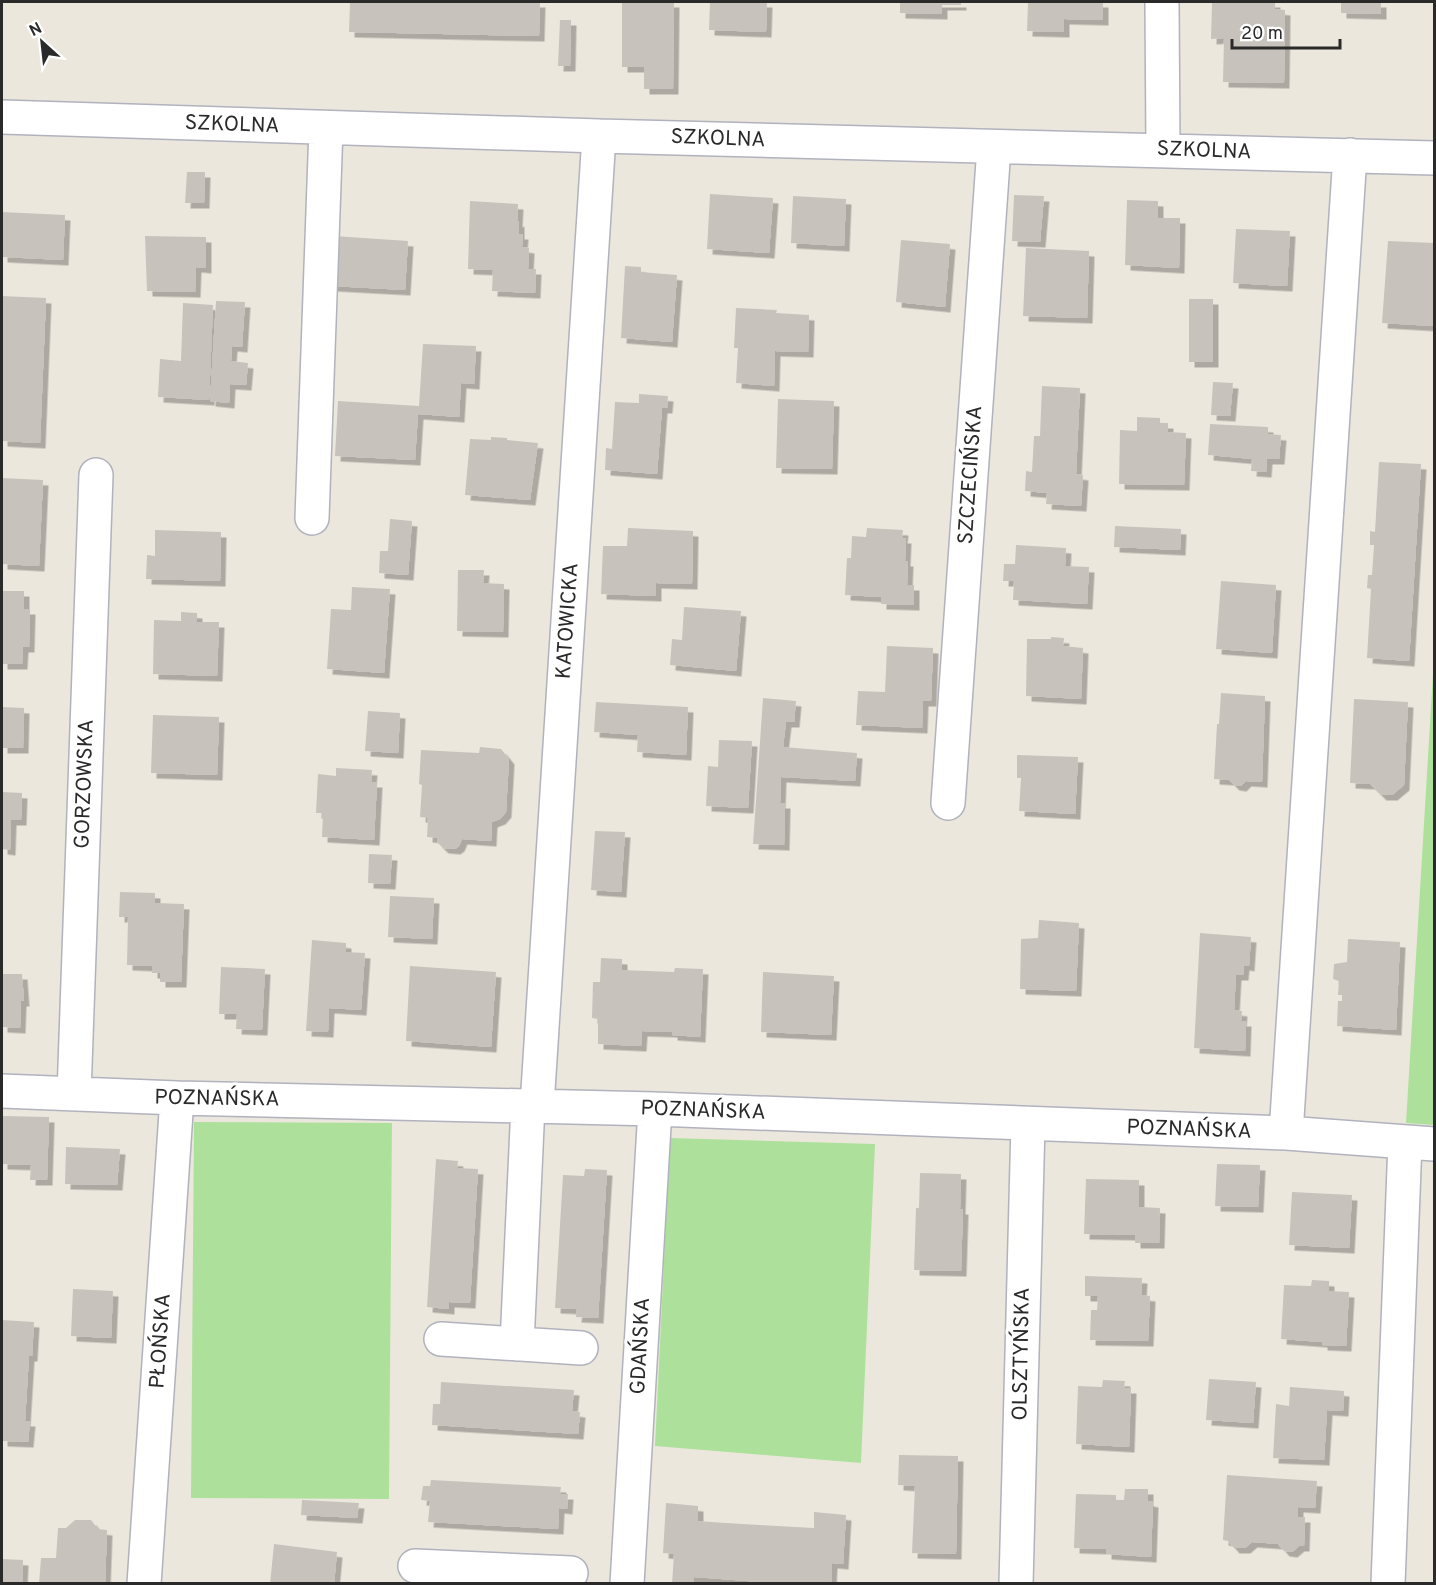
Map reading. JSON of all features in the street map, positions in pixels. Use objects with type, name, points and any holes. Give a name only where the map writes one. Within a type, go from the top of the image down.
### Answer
[{"type":"street","points":[[1162,2],[1162,150]]},
{"type":"street","name":"SZKOLNA","points":[[2,117],[599,136],[1434,158]]},
{"type":"street","points":[[312,518],[327,128]]},
{"type":"street","name":"KATOWICKA","points":[[517,1344],[599,136]]},
{"type":"street","name":"SZCZECIŃSKA","points":[[948,803],[994,147]]},
{"type":"street","points":[[1286,1133],[1350,155]]},
{"type":"street","name":"GORZOWSKA","points":[[74,1094],[96,475]]},
{"type":"street","name":"POZNAŃSKA","points":[[2,1091],[177,1098],[655,1109],[1286,1133],[1420,1143],[1388,1584]]},
{"type":"street","name":"PŁOŃSKA","points":[[144,1584],[177,1098]]},
{"type":"street","name":"GDAŃSKA","points":[[627,1584],[655,1109]]},
{"type":"street","name":"OLSZTYŃSKA","points":[[1016,1584],[1028,1124]]},
{"type":"street","points":[[441,1339],[581,1348]]},
{"type":"street","points":[[415,1566],[491,1576],[571,1573]]},
{"type":"green space","points":[[1434,657],[1434,1125],[1406,1123]]},
{"type":"green space","points":[[194,1122],[392,1123],[389,1499],[191,1498]]},
{"type":"green space","points":[[670,1138],[875,1144],[861,1463],[655,1446]]},
{"type":"building","points":[[350,2],[540,2],[539,36],[349,32]]},
{"type":"building","points":[[622,2],[674,2],[673,89],[644,89],[644,67],[622,67]]},
{"type":"building","points":[[710,2],[767,2],[766,32],[709,30]]},
{"type":"building","points":[[900,2],[961,2],[961,5],[942,5],[942,14],[900,13]]},
{"type":"building","points":[[1028,2],[1103,2],[1103,20],[1064,19],[1064,32],[1027,31]]},
{"type":"building","points":[[1275,2],[1275,9],[1285,10],[1284,83],[1223,82],[1224,38],[1211,39],[1212,3]]},
{"type":"building","points":[[1341,2],[1381,2],[1381,14],[1341,13]]},
{"type":"building","points":[[560,20],[571,20],[570,66],[558,66]]},
{"type":"building","points":[[187,172],[205,172],[204,203],[185,203]]},
{"type":"building","points":[[710,194],[773,198],[769,253],[707,249]]},
{"type":"building","points":[[1014,195],[1044,196],[1040,242],[1012,241]]},
{"type":"building","points":[[793,196],[846,199],[844,246],[791,243]]},
{"type":"building","points":[[1127,200],[1158,201],[1158,218],[1180,218],[1179,268],[1125,265]]},
{"type":"building","points":[[470,201],[518,204],[517,222],[519,221],[519,234],[523,234],[522,247],[529,248],[528,269],[536,269],[535,293],[492,291],[493,270],[468,269]]},
{"type":"building","points":[[2,212],[65,215],[63,260],[2,257]]},
{"type":"building","points":[[1236,229],[1290,231],[1287,286],[1233,283]]},
{"type":"building","points":[[145,236],[206,237],[206,268],[196,267],[195,292],[147,291]]},
{"type":"building","points":[[334,236],[408,241],[405,290],[331,286]]},
{"type":"building","points":[[901,240],[950,244],[945,307],[896,302]]},
{"type":"building","points":[[1388,241],[1434,243],[1433,326],[1382,323]]},
{"type":"building","points":[[1026,248],[1089,251],[1087,318],[1023,316]]},
{"type":"building","points":[[625,266],[641,267],[641,272],[677,275],[672,342],[621,338]]},
{"type":"building","points":[[2,296],[46,298],[40,443],[2,441]]},
{"type":"building","points":[[1189,299],[1213,299],[1213,362],[1189,362]]},
{"type":"building","points":[[216,301],[245,302],[242,347],[232,346],[231,361],[248,363],[246,385],[230,384],[229,403],[210,401]]},
{"type":"building","points":[[183,303],[213,305],[209,400],[158,397],[160,359],[181,361]]},
{"type":"building","points":[[736,308],[777,310],[776,313],[809,315],[808,352],[775,351],[774,386],[736,383],[738,348],[734,348]]},
{"type":"building","points":[[423,344],[476,346],[474,384],[461,383],[459,417],[418,414],[415,460],[335,456],[338,401],[419,406]]},
{"type":"building","points":[[1213,382],[1233,383],[1230,416],[1211,415]]},
{"type":"building","points":[[1042,386],[1080,388],[1076,474],[1083,475],[1081,506],[1046,504],[1047,493],[1025,491],[1026,471],[1032,472],[1034,436],[1040,436]]},
{"type":"building","points":[[639,394],[668,396],[667,408],[662,408],[657,474],[605,470],[606,448],[612,449],[615,402],[639,403]]},
{"type":"building","points":[[778,399],[834,401],[832,469],[776,468]]},
{"type":"building","points":[[1137,417],[1160,418],[1160,423],[1168,423],[1168,432],[1186,433],[1184,485],[1119,484],[1120,430],[1137,431]]},
{"type":"building","points":[[1210,424],[1268,427],[1268,434],[1281,435],[1279,459],[1267,459],[1266,472],[1251,471],[1252,459],[1208,455]]},
{"type":"building","points":[[491,437],[538,443],[530,500],[465,495],[470,439],[491,440]]},
{"type":"building","points":[[1379,462],[1421,464],[1409,661],[1367,658],[1371,589],[1367,588],[1368,575],[1372,575],[1374,545],[1370,545],[1370,531],[1375,532]]},
{"type":"building","points":[[2,478],[43,480],[39,566],[2,564]]},
{"type":"building","points":[[390,519],[412,521],[408,575],[379,573],[380,551],[388,551]]},
{"type":"building","points":[[1115,526],[1181,529],[1180,550],[1114,547]]},
{"type":"building","points":[[628,528],[693,531],[692,584],[656,583],[656,596],[601,594],[603,546],[627,546]]},
{"type":"building","points":[[867,528],[903,530],[902,538],[906,538],[905,561],[908,561],[907,585],[914,585],[914,605],[881,604],[881,597],[845,595],[847,558],[851,558],[852,536],[866,537]]},
{"type":"building","points":[[155,530],[221,532],[220,581],[146,579],[147,555],[155,556]]},
{"type":"building","points":[[1016,545],[1066,548],[1065,566],[1089,567],[1087,604],[1013,600],[1014,581],[1003,581],[1004,564],[1015,564]]},
{"type":"building","points":[[458,570],[484,570],[483,583],[504,584],[503,632],[457,631]]},
{"type":"building","points":[[1221,581],[1276,585],[1272,653],[1216,649]]},
{"type":"building","points":[[352,587],[390,589],[384,673],[327,669],[331,609],[351,610]]},
{"type":"building","points":[[2,591],[24,591],[24,609],[30,609],[29,647],[23,647],[22,664],[2,664]]},
{"type":"building","points":[[684,607],[741,611],[736,671],[670,665],[672,639],[682,640]]},
{"type":"building","points":[[181,612],[197,613],[197,622],[219,622],[217,676],[153,674],[154,620],[181,621]]},
{"type":"building","points":[[1051,637],[1064,638],[1063,646],[1083,648],[1081,699],[1026,696],[1027,639],[1051,639]]},
{"type":"building","points":[[887,646],[933,648],[931,701],[923,701],[922,728],[856,725],[858,691],[885,692]]},
{"type":"building","points":[[1221,693],[1265,696],[1262,782],[1246,781],[1241,786],[1234,785],[1229,780],[1214,779]]},
{"type":"building","points":[[763,698],[796,701],[794,722],[786,722],[783,747],[857,753],[855,781],[781,777],[780,803],[785,803],[784,845],[753,844]]},
{"type":"building","points":[[1354,699],[1408,702],[1404,785],[1392,795],[1381,795],[1370,784],[1350,783]]},
{"type":"building","points":[[596,702],[688,707],[686,755],[637,752],[638,735],[594,732]]},
{"type":"building","points":[[2,707],[24,708],[23,748],[2,748]]},
{"type":"building","points":[[368,711],[400,713],[398,753],[365,751]]},
{"type":"building","points":[[153,715],[219,717],[217,775],[151,773]]},
{"type":"building","points":[[719,740],[752,741],[748,808],[706,806],[708,766],[718,767]]},
{"type":"building","points":[[480,747],[501,749],[509,759],[506,812],[500,819],[492,822],[491,841],[462,839],[455,849],[443,848],[437,842],[437,838],[427,837],[428,818],[420,817],[421,750],[479,753]]},
{"type":"building","points":[[1017,755],[1078,757],[1075,814],[1019,811],[1021,778],[1017,778]]},
{"type":"building","points":[[336,768],[372,770],[371,782],[377,782],[374,840],[322,837],[323,813],[316,813],[318,774],[336,776]]},
{"type":"building","points":[[2,792],[22,793],[21,820],[11,820],[10,850],[2,849]]},
{"type":"building","points":[[595,831],[625,832],[621,892],[591,890]]},
{"type":"building","points":[[369,854],[392,855],[390,884],[368,883]]},
{"type":"building","points":[[120,892],[155,893],[155,903],[184,904],[181,982],[160,982],[160,973],[152,973],[152,966],[127,965],[128,917],[119,917]]},
{"type":"building","points":[[390,896],[434,898],[432,939],[388,937]]},
{"type":"building","points":[[1039,920],[1079,923],[1076,991],[1020,989],[1021,939],[1038,938]]},
{"type":"building","points":[[1200,933],[1251,937],[1249,966],[1244,965],[1243,975],[1236,975],[1234,1010],[1242,1011],[1241,1021],[1246,1021],[1245,1051],[1194,1048]]},
{"type":"building","points":[[1348,939],[1400,942],[1396,1030],[1337,1026],[1338,1001],[1342,1001],[1342,995],[1338,995],[1339,981],[1333,979],[1334,964],[1347,962]]},
{"type":"building","points":[[312,940],[346,943],[346,952],[365,953],[361,1010],[329,1008],[328,1032],[306,1031]]},
{"type":"building","points":[[601,958],[622,959],[622,970],[674,972],[675,968],[703,969],[700,1037],[672,1035],[672,1032],[642,1031],[641,1046],[598,1044],[598,1019],[592,1018],[593,982],[600,982]]},
{"type":"building","points":[[410,966],[496,972],[491,1047],[406,1041]]},
{"type":"building","points":[[221,967],[265,969],[262,1030],[236,1029],[237,1014],[219,1014]]},
{"type":"building","points":[[763,972],[834,976],[831,1035],[761,1032]]},
{"type":"building","points":[[2,974],[22,974],[24,1001],[21,1001],[20,1028],[2,1027]]},
{"type":"building","points":[[2,1116],[49,1117],[47,1180],[30,1180],[31,1165],[2,1164]]},
{"type":"building","points":[[66,1147],[120,1149],[117,1185],[65,1184]]},
{"type":"building","points":[[436,1159],[458,1161],[457,1168],[478,1169],[470,1303],[449,1302],[449,1309],[427,1307]]},
{"type":"building","points":[[1217,1164],[1260,1165],[1258,1207],[1215,1206]]},
{"type":"building","points":[[585,1169],[607,1170],[598,1318],[576,1317],[577,1309],[555,1308],[563,1175],[584,1176]]},
{"type":"building","points":[[920,1173],[961,1174],[960,1209],[963,1209],[961,1271],[914,1270],[916,1208],[919,1208]]},
{"type":"building","points":[[1086,1179],[1139,1180],[1139,1207],[1160,1208],[1159,1243],[1135,1243],[1135,1235],[1084,1234]]},
{"type":"building","points":[[1292,1192],[1352,1195],[1349,1248],[1289,1245]]},
{"type":"building","points":[[1085,1276],[1142,1278],[1141,1295],[1150,1296],[1148,1341],[1090,1340],[1091,1310],[1097,1310],[1098,1296],[1085,1296]]},
{"type":"building","points":[[1312,1280],[1329,1281],[1329,1291],[1349,1292],[1346,1346],[1281,1339],[1284,1285],[1311,1286]]},
{"type":"building","points":[[73,1289],[113,1291],[111,1338],[71,1336]]},
{"type":"building","points":[[2,1320],[34,1322],[32,1356],[29,1356],[25,1421],[30,1421],[28,1442],[2,1441]]},
{"type":"building","points":[[1209,1379],[1256,1382],[1253,1423],[1206,1420]]},
{"type":"building","points":[[1103,1380],[1125,1381],[1124,1388],[1131,1388],[1129,1447],[1076,1444],[1078,1386],[1102,1387]]},
{"type":"building","points":[[441,1382],[574,1390],[572,1411],[580,1412],[578,1434],[432,1425],[433,1404],[440,1404]]},
{"type":"building","points":[[1290,1387],[1344,1391],[1343,1411],[1327,1410],[1324,1460],[1273,1458],[1276,1404],[1289,1406]]},
{"type":"building","points":[[899,1455],[958,1456],[956,1554],[912,1553],[915,1486],[898,1485]]},
{"type":"building","points":[[1227,1475],[1317,1481],[1315,1508],[1298,1507],[1298,1517],[1305,1517],[1304,1546],[1299,1546],[1292,1552],[1284,1551],[1278,1544],[1252,1542],[1245,1548],[1234,1548],[1228,1541],[1223,1540]]},
{"type":"building","points":[[431,1480],[561,1487],[560,1494],[568,1494],[567,1509],[559,1508],[558,1529],[428,1522],[430,1501],[421,1500],[423,1486],[430,1486]]},
{"type":"building","points":[[1125,1489],[1148,1489],[1148,1501],[1153,1502],[1151,1557],[1106,1554],[1106,1549],[1074,1548],[1076,1494],[1116,1495],[1116,1500],[1124,1500]]},
{"type":"building","points":[[302,1500],[359,1503],[357,1518],[301,1515]]},
{"type":"building","points":[[666,1503],[698,1506],[698,1521],[726,1523],[814,1528],[814,1512],[846,1515],[843,1564],[832,1563],[831,1584],[787,1584],[694,1577],[693,1584],[672,1584],[674,1554],[663,1553]]},
{"type":"building","points":[[75,1520],[91,1520],[98,1529],[107,1530],[105,1584],[39,1584],[41,1558],[56,1558],[58,1528],[66,1528]]},
{"type":"building","points":[[274,1544],[337,1552],[334,1584],[270,1584]]},
{"type":"building","points":[[2,1559],[23,1560],[22,1584],[2,1584]]}]
